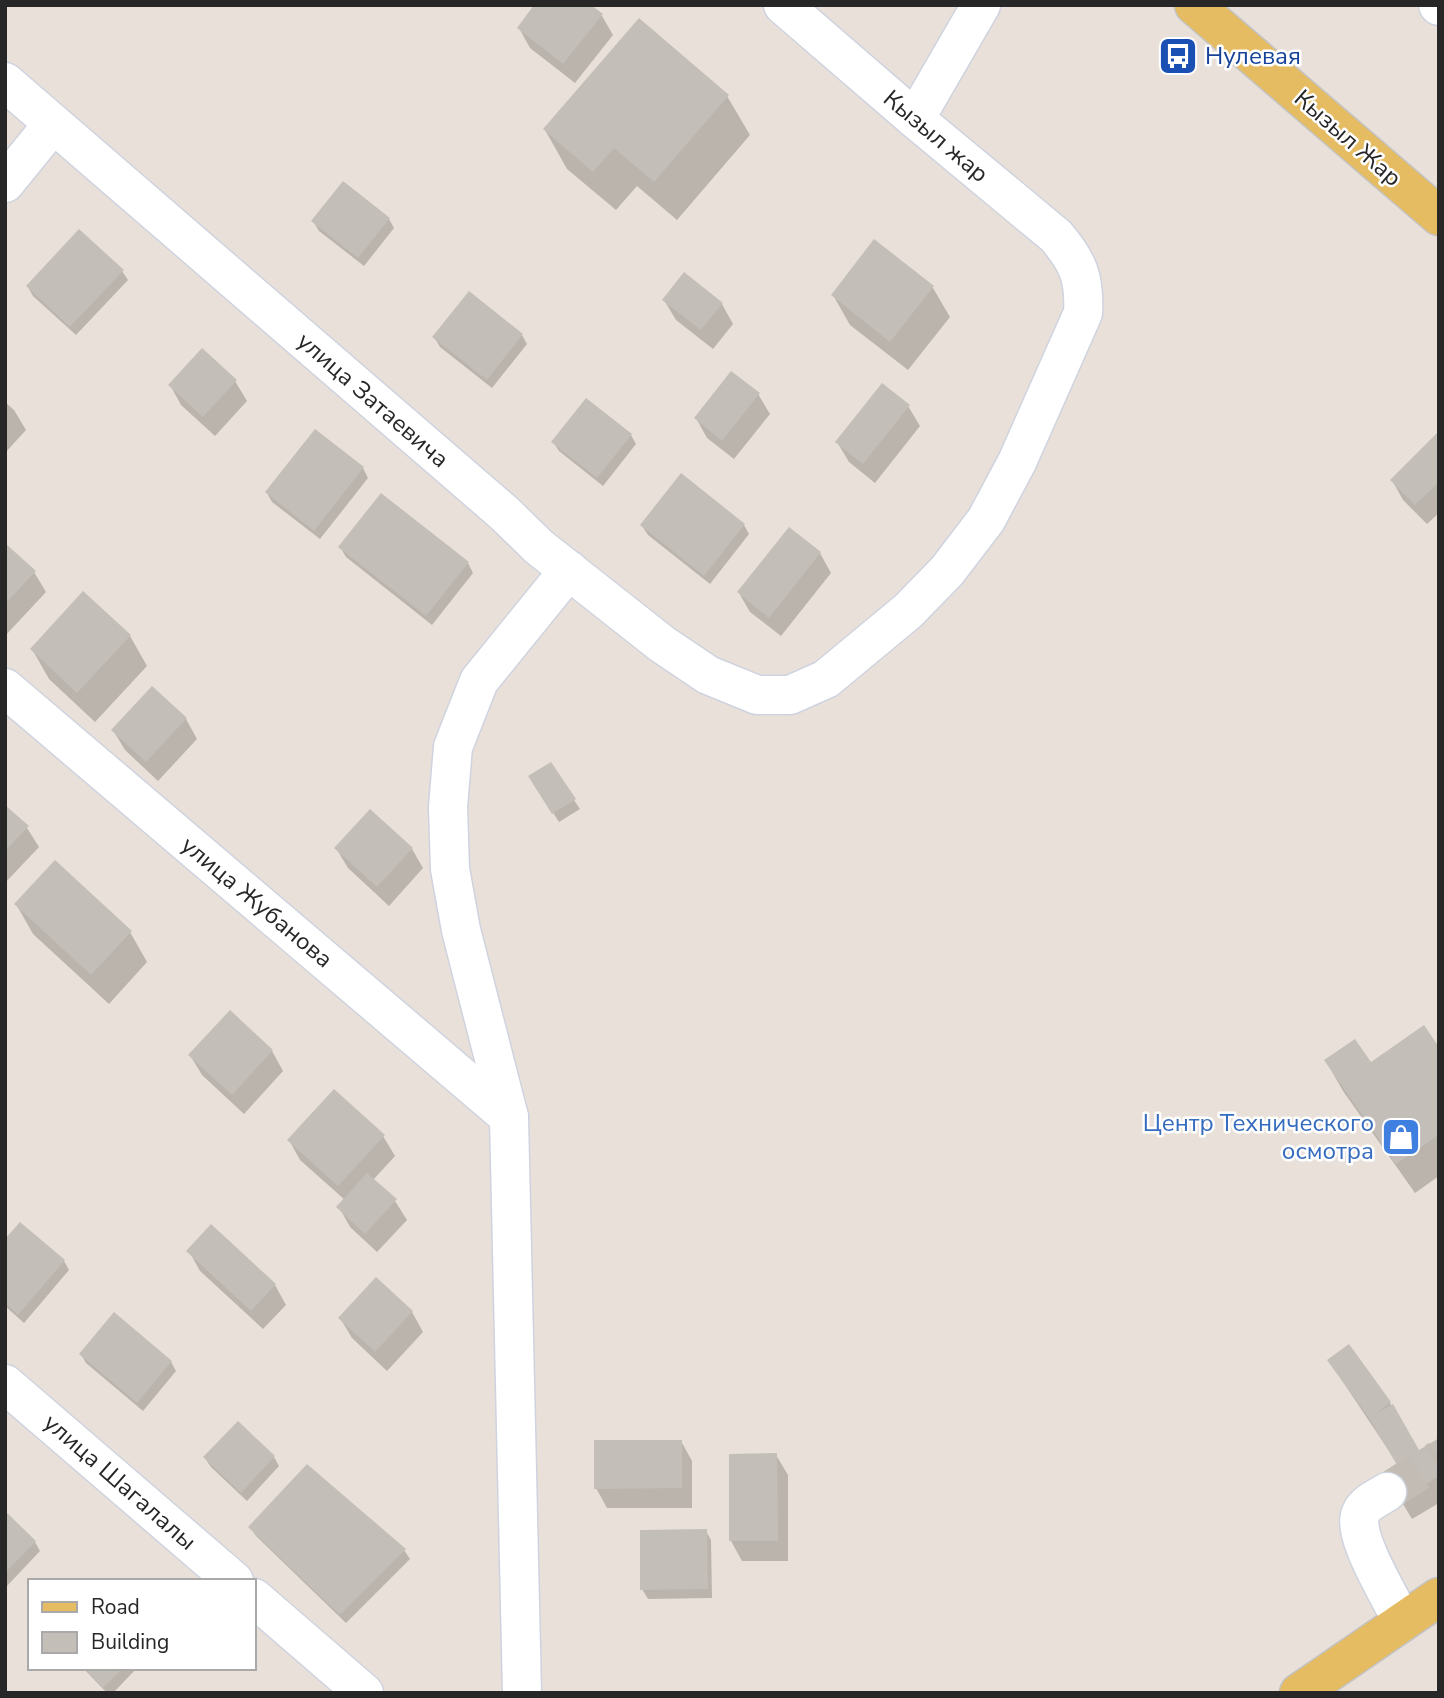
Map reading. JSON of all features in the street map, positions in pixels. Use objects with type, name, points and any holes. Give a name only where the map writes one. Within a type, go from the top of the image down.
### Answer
[{"type":"main road","name":"Кызыл Жар","points":[[1194,5],[1434,208]]},
{"type":"main road","points":[[1299,1693],[1439,1597]]},
{"type":"street","name":"Кызыл жар","points":[[757,695],[790,695],[826,679],[908,611],[947,571],[986,520],[1017,462],[1083,313],[1084,293],[1080,272],[1070,252],[1056,236],[783,5]]},
{"type":"street","points":[[915,119],[981,5]]},
{"type":"street","name":"улица Затаевича","points":[[5,82],[504,513],[539,547],[662,644],[708,674],[757,695]]},
{"type":"street","points":[[5,183],[53,124]]},
{"type":"street","points":[[522,1693],[509,1117],[461,930],[450,869],[448,807],[453,747],[479,681],[569,569]]},
{"type":"street","name":"улица Жубанова","points":[[5,688],[509,1117]]},
{"type":"street","name":"улица Шагалалы","points":[[5,1384],[232,1579]]},
{"type":"street","points":[[1387,1492],[1369,1503],[1361,1512],[1358,1522],[1364,1542],[1402,1620]]},
{"type":"street","points":[[256,1600],[364,1693]]},
{"type":"building","points":[[534,5],[591,5],[603,14],[563,64],[517,28]]},
{"type":"building","points":[[639,18],[729,95],[654,182],[614,148],[593,172],[543,129]]},
{"type":"building","points":[[343,181],[390,218],[358,258],[311,221]]},
{"type":"building","points":[[79,229],[124,270],[70,327],[26,286]]},
{"type":"building","points":[[874,239],[934,286],[890,342],[831,295]]},
{"type":"building","points":[[684,272],[723,303],[701,330],[662,300]]},
{"type":"building","points":[[469,291],[523,334],[487,380],[432,337]]},
{"type":"building","points":[[202,348],[237,380],[203,417],[168,385]]},
{"type":"building","points":[[731,371],[760,393],[722,441],[694,418]]},
{"type":"building","points":[[882,383],[910,405],[863,464],[835,442]]},
{"type":"building","points":[[586,398],[632,434],[597,478],[551,442]]},
{"type":"building","points":[[315,429],[364,467],[314,531],[265,492]]},
{"type":"building","points":[[1439,431],[1439,482],[1415,505],[1390,480]]},
{"type":"building","points":[[681,473],[745,524],[704,576],[640,525]]},
{"type":"building","points":[[381,493],[469,562],[426,616],[338,547]]},
{"type":"building","points":[[789,527],[821,552],[769,618],[737,592]]},
{"type":"building","points":[[5,543],[36,571],[5,604]]},
{"type":"building","points":[[83,591],[131,635],[77,693],[30,649]]},
{"type":"building","points":[[152,686],[187,718],[146,762],[111,730]]},
{"type":"building","points":[[551,762],[576,799],[552,814],[528,776]]},
{"type":"building","points":[[5,805],[29,826],[5,851]]},
{"type":"building","points":[[370,809],[413,848],[377,887],[334,848]]},
{"type":"building","points":[[55,860],[132,931],[91,975],[14,904]]},
{"type":"building","points":[[230,1010],[273,1050],[232,1095],[188,1055]]},
{"type":"building","points":[[1424,1025],[1439,1047],[1439,1135],[1396,1164],[1324,1060],[1355,1039],[1371,1062]]},
{"type":"building","points":[[334,1089],[385,1135],[338,1186],[287,1140]]},
{"type":"building","points":[[367,1173],[397,1199],[365,1234],[336,1207]]},
{"type":"building","points":[[20,1222],[65,1260],[18,1315],[5,1303],[5,1239]]},
{"type":"building","points":[[211,1224],[276,1284],[251,1311],[186,1251]]},
{"type":"building","points":[[376,1277],[413,1311],[375,1352],[338,1318]]},
{"type":"building","points":[[114,1312],[172,1361],[137,1403],[79,1354]]},
{"type":"building","points":[[1349,1344],[1391,1402],[1374,1415],[1393,1404],[1419,1450],[1439,1438],[1439,1476],[1399,1500],[1383,1473],[1397,1465],[1369,1418],[1327,1360]]},
{"type":"building","points":[[238,1421],[275,1456],[241,1493],[203,1457]]},
{"type":"building","points":[[594,1440],[682,1440],[682,1488],[594,1489]]},
{"type":"building","points":[[777,1453],[778,1541],[729,1541],[729,1454]]},
{"type":"building","points":[[307,1464],[406,1549],[340,1615],[248,1527]]},
{"type":"building","points":[[5,1511],[36,1541],[5,1573]]},
{"type":"building","points":[[707,1529],[708,1589],[640,1590],[640,1530]]},
{"type":"building","points":[[86,1670],[121,1670],[103,1688]]},
{"type":"tunnel","points":[[1387,1492],[1439,1459]]},
{"type":"place","name":"Нулевая","points":[[1178,56]]},
{"type":"place","name":"Центр Технического осмотра","points":[[1401,1137]]}]
